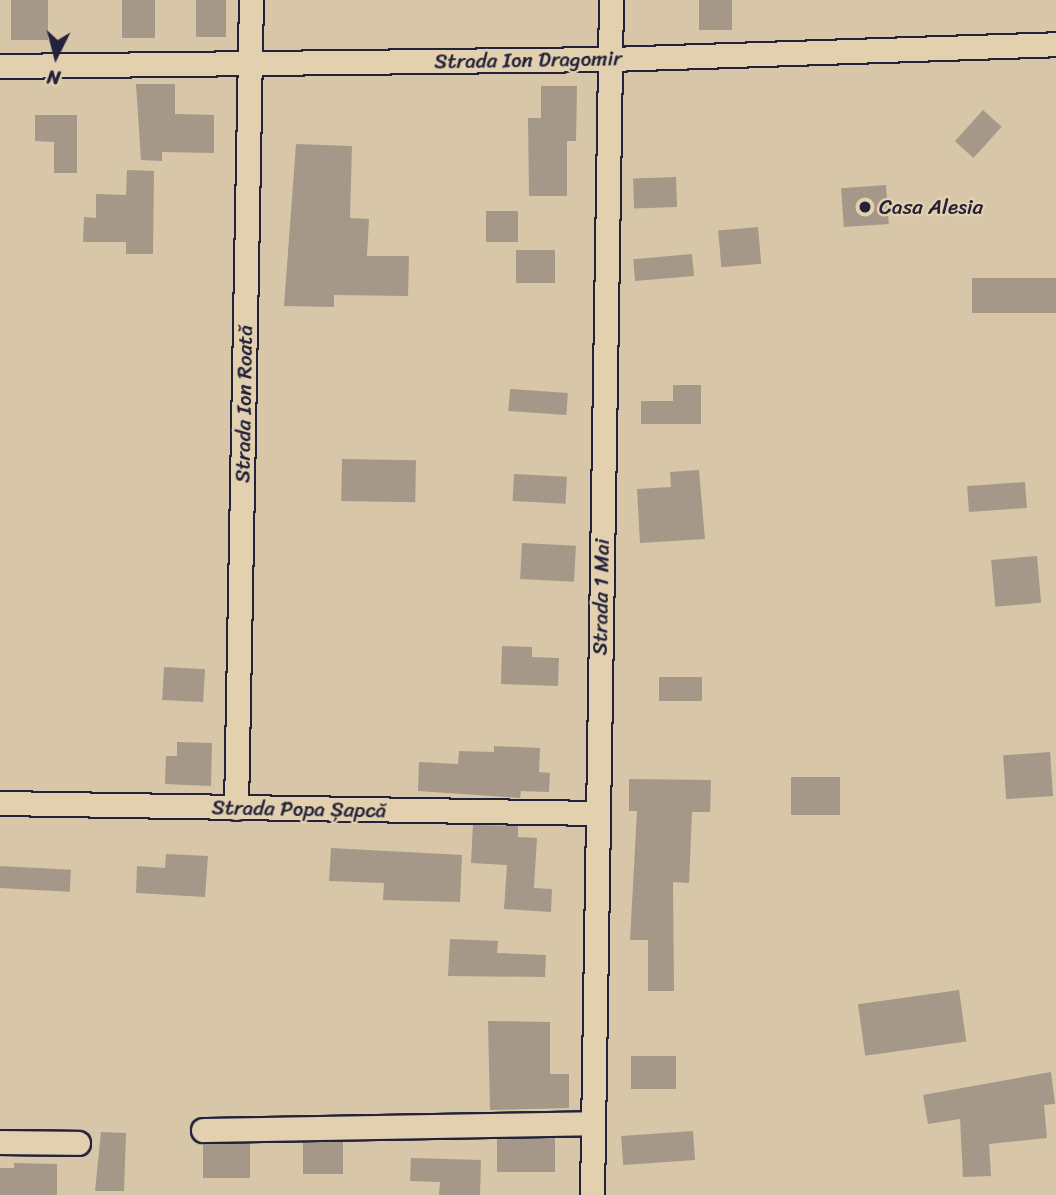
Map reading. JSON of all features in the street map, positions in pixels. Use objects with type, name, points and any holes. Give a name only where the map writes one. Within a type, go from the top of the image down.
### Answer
[{"type":"street","name":"Strada Ion Roată","points":[[236,808],[251,0]]},
{"type":"street","name":"Strada 1 Mai","points":[[592,1195],[611,0]]},
{"type":"street","name":"Strada Ion Dragomir","points":[[0,66],[611,59],[1056,44]]},
{"type":"street","name":"Strada Popa Șapcă","points":[[0,803],[597,813]]},
{"type":"street","points":[[203,1130],[593,1123]]},
{"type":"street","points":[[0,1142],[78,1143]]},
{"type":"building","points":[[11,0],[48,0],[48,40],[11,40]]},
{"type":"building","points":[[122,0],[155,0],[155,38],[122,38]]},
{"type":"building","points":[[196,0],[226,0],[226,37],[196,37]]},
{"type":"building","points":[[699,0],[732,0],[732,30],[699,30]]},
{"type":"building","points":[[136,84],[175,84],[175,114],[214,115],[214,153],[162,152],[162,161],[141,160]]},
{"type":"building","points":[[541,86],[577,86],[576,141],[567,141],[567,196],[529,196],[528,118],[541,118]]},
{"type":"building","points":[[983,110],[1002,127],[973,158],[955,141]]},
{"type":"building","points":[[35,115],[77,115],[77,173],[54,173],[54,142],[35,141]]},
{"type":"building","points":[[296,144],[352,146],[350,218],[369,219],[367,256],[409,256],[408,296],[334,295],[334,307],[284,306]]},
{"type":"building","points":[[127,170],[154,171],[153,254],[126,254],[126,242],[83,242],[84,217],[96,218],[96,194],[126,195]]},
{"type":"building","points":[[676,177],[677,207],[634,208],[633,179]]},
{"type":"building","name":"Casa Alesia","points":[[886,185],[889,224],[844,227],[841,188]]},
{"type":"building","points":[[486,211],[518,211],[518,242],[486,242]]},
{"type":"building","points":[[758,227],[761,264],[721,267],[718,230]]},
{"type":"building","points":[[516,250],[555,250],[555,283],[516,283]]},
{"type":"building","points":[[692,254],[694,276],[635,281],[633,259]]},
{"type":"building","points":[[972,278],[1056,278],[1056,313],[972,313]]},
{"type":"building","points":[[673,385],[701,385],[701,424],[641,424],[641,401],[673,401]]},
{"type":"building","points":[[510,389],[568,393],[566,415],[508,411]]},
{"type":"building","points":[[342,459],[416,460],[415,502],[341,501]]},
{"type":"building","points":[[699,470],[705,539],[640,543],[637,489],[671,487],[670,472]]},
{"type":"building","points":[[514,474],[567,477],[566,504],[513,501]]},
{"type":"building","points":[[1025,482],[1027,508],[969,512],[967,486]]},
{"type":"building","points":[[522,543],[576,546],[574,582],[520,579]]},
{"type":"building","points":[[1037,556],[1041,603],[995,607],[991,560]]},
{"type":"building","points":[[502,646],[532,647],[532,657],[559,658],[558,686],[501,684]]},
{"type":"building","points":[[164,667],[205,669],[203,702],[162,700]]},
{"type":"building","points":[[659,677],[702,677],[702,701],[659,701]]},
{"type":"building","points":[[177,742],[212,743],[211,786],[165,784],[166,756],[177,756]]},
{"type":"building","points":[[494,746],[540,748],[539,772],[550,773],[549,792],[521,791],[520,798],[418,791],[419,762],[458,764],[459,751],[494,752]]},
{"type":"building","points":[[1050,752],[1053,796],[1006,799],[1003,755]]},
{"type":"building","points":[[791,777],[840,777],[840,815],[791,815]]},
{"type":"building","points":[[629,779],[711,780],[710,812],[692,812],[689,883],[673,882],[674,991],[648,991],[648,940],[630,940],[637,811],[629,811]]},
{"type":"building","points":[[473,825],[518,826],[518,837],[537,838],[534,888],[552,889],[551,912],[504,909],[507,865],[471,863]]},
{"type":"building","points":[[331,848],[462,855],[460,902],[383,900],[384,883],[329,881]]},
{"type":"building","points":[[166,854],[208,856],[205,897],[136,893],[137,866],[165,868]]},
{"type":"building","points":[[0,866],[71,870],[70,892],[0,888]]},
{"type":"building","points":[[450,939],[498,941],[497,953],[546,955],[545,977],[448,976]]},
{"type":"building","points":[[959,990],[966,1041],[865,1056],[858,1004]]},
{"type":"building","points":[[488,1021],[550,1022],[550,1074],[569,1074],[569,1108],[490,1110]]},
{"type":"building","points":[[631,1056],[676,1056],[676,1089],[631,1089]]},
{"type":"building","points":[[1051,1072],[1055,1104],[1044,1105],[1047,1138],[989,1144],[991,1176],[963,1177],[960,1119],[928,1124],[923,1095]]},
{"type":"building","points":[[693,1131],[695,1160],[623,1165],[621,1136]]},
{"type":"building","points":[[101,1132],[126,1133],[124,1191],[95,1191]]},
{"type":"building","points":[[497,1138],[555,1138],[555,1172],[497,1172]]},
{"type":"building","points":[[303,1141],[343,1141],[343,1174],[303,1174]]},
{"type":"building","points":[[203,1143],[250,1143],[250,1178],[203,1178]]},
{"type":"building","points":[[411,1158],[481,1160],[480,1195],[439,1195],[440,1182],[410,1181]]},
{"type":"building","points":[[14,1163],[57,1164],[57,1195],[0,1195],[0,1168],[14,1168]]},
{"type":"place","name":"Casa Alesia","points":[[865,207]]}]
